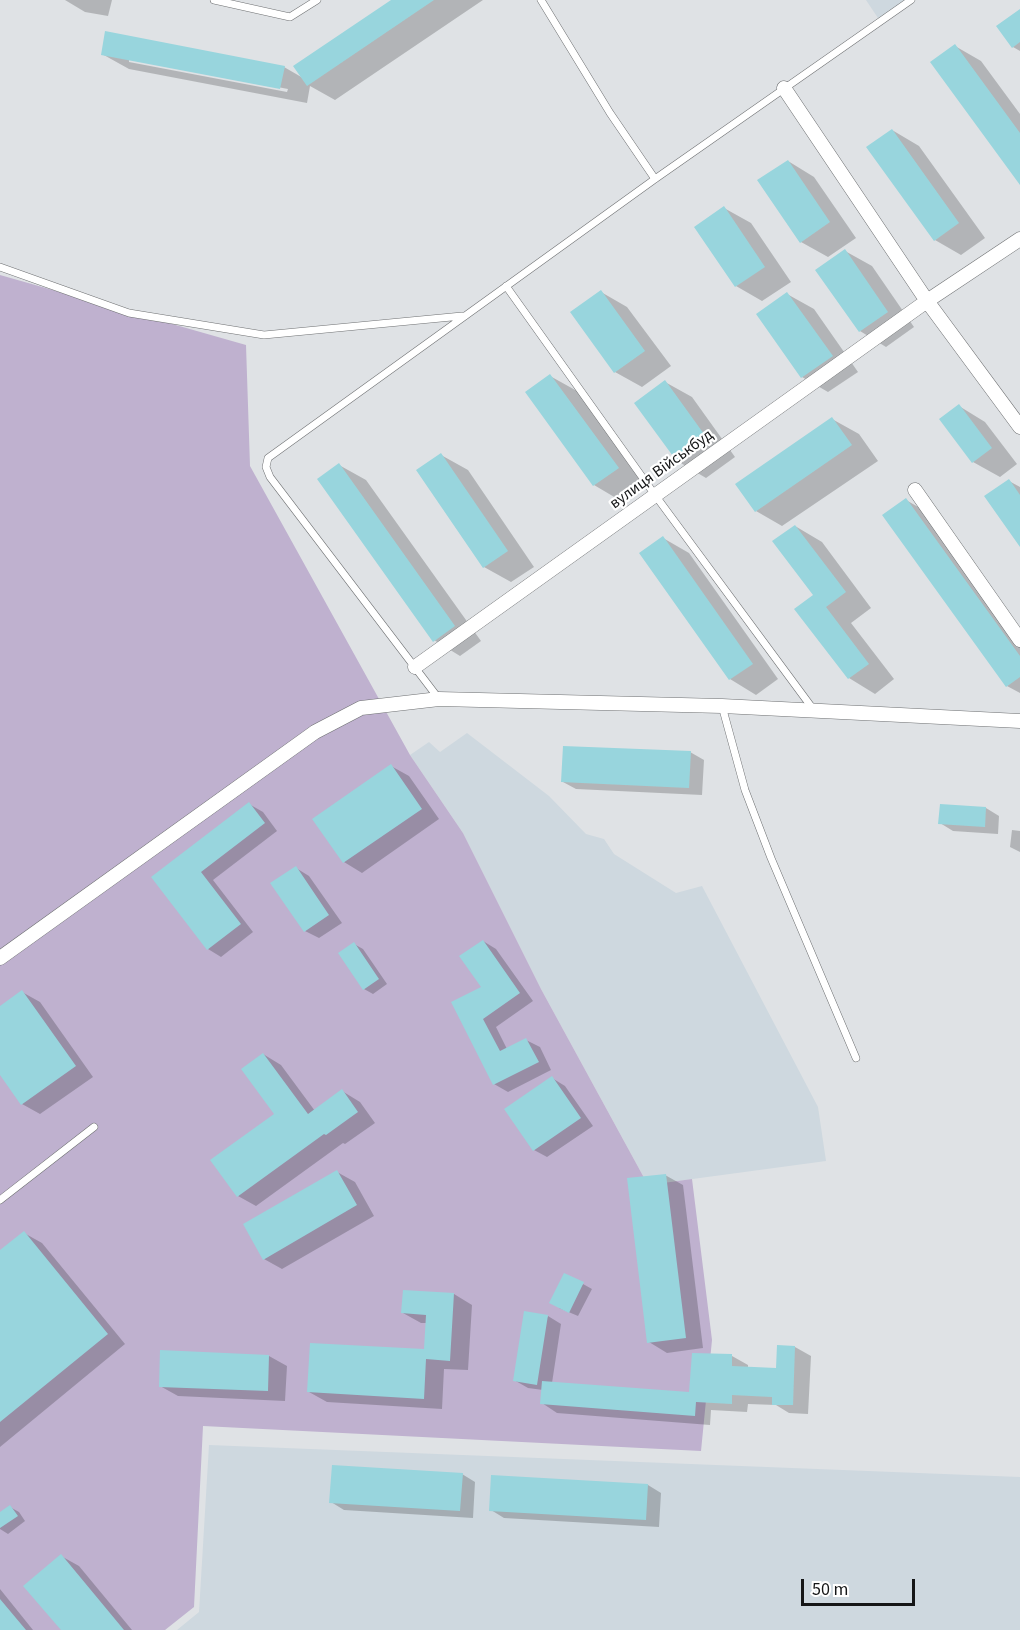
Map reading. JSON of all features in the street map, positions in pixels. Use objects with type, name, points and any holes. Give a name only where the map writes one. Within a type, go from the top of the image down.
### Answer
[{"type":"street","points":[[784,88],[927,301],[1019,422]]},
{"type":"street","name":"вулиця Військбуд","points":[[415,667],[927,301],[1020,239]]},
{"type":"street","points":[[915,490],[1020,640]]},
{"type":"street","points":[[0,958],[315,732],[361,708],[439,699],[722,706],[1020,721]]},
{"type":"lane","points":[[214,0],[290,17],[317,0]]},
{"type":"lane","points":[[541,0],[610,113],[656,179]]},
{"type":"lane","points":[[439,699],[270,477],[266,467],[268,458],[656,179],[911,0]]},
{"type":"lane","points":[[0,267],[129,313],[264,335],[465,316]]},
{"type":"lane","points":[[506,286],[813,710]]},
{"type":"lane","points":[[722,706],[745,790],[771,858],[856,1058]]},
{"type":"lane","points":[[0,1200],[94,1127]]},
{"type":"shaded area","points":[[866,0],[910,0],[880,21]]},
{"type":"shaded area","points":[[0,275],[246,345],[250,466],[410,755],[463,833],[541,989],[648,1185],[692,1179],[712,1340],[701,1451],[203,1426],[194,1607],[165,1630],[0,1630]]},
{"type":"shaded area","points":[[467,733],[549,796],[586,834],[604,839],[614,854],[676,893],[702,886],[818,1107],[826,1161],[648,1185],[541,989],[463,833],[410,755],[429,742],[440,752]]},
{"type":"shaded area","points":[[209,1445],[1020,1477],[1020,1630],[177,1630],[199,1612]]},
{"type":"building","points":[[391,0],[434,0],[307,86],[293,66]]},
{"type":"building","points":[[1020,9],[1020,42],[1012,48],[996,26]]},
{"type":"building","points":[[105,31],[285,66],[280,89],[101,55]]},
{"type":"building","points":[[955,44],[1020,133],[1020,185],[930,62]]},
{"type":"building","points":[[892,129],[959,223],[934,241],[866,147]]},
{"type":"building","points":[[788,160],[830,222],[800,243],[757,180]]},
{"type":"building","points":[[724,206],[765,267],[735,287],[694,227]]},
{"type":"building","points":[[845,249],[888,312],[859,332],[815,270]]},
{"type":"building","points":[[601,290],[645,351],[614,373],[570,312]]},
{"type":"building","points":[[787,292],[833,356],[801,378],[756,314]]},
{"type":"building","points":[[550,374],[619,468],[593,486],[525,392]]},
{"type":"building","points":[[665,380],[709,441],[678,463],[634,403]]},
{"type":"building","points":[[959,404],[992,448],[972,463],[939,419]]},
{"type":"building","points":[[832,417],[852,445],[755,512],[735,484]]},
{"type":"building","points":[[441,453],[508,551],[483,568],[416,470]]},
{"type":"building","points":[[339,463],[455,626],[433,642],[317,479]]},
{"type":"building","points":[[1009,479],[1020,495],[1020,547],[984,496]]},
{"type":"building","points":[[906,498],[1020,656],[1020,677],[1006,687],[882,515]]},
{"type":"building","points":[[795,525],[846,592],[826,607],[869,664],[848,679],[794,609],[813,595],[772,541]]},
{"type":"building","points":[[663,536],[753,664],[729,680],[639,553]]},
{"type":"building","points":[[563,746],[691,751],[689,788],[561,782]]},
{"type":"building","points":[[391,764],[422,809],[343,863],[312,819]]},
{"type":"building","points":[[249,802],[265,823],[201,872],[241,924],[207,950],[151,877]]},
{"type":"building","points":[[940,804],[986,807],[985,827],[938,824]]},
{"type":"building","points":[[296,866],[329,915],[304,932],[270,883]]},
{"type":"building","points":[[483,940],[520,993],[483,1019],[500,1051],[526,1038],[539,1062],[493,1085],[451,1002],[481,987],[459,956]]},
{"type":"building","points":[[354,942],[379,979],[363,990],[338,953]]},
{"type":"building","points":[[22,990],[76,1066],[21,1105],[0,1075],[0,1006]]},
{"type":"building","points":[[263,1053],[308,1114],[342,1089],[358,1112],[237,1197],[210,1160],[274,1114],[241,1069]]},
{"type":"building","points":[[552,1076],[581,1118],[533,1151],[504,1109]]},
{"type":"building","points":[[337,1170],[357,1205],[263,1260],[243,1224]]},
{"type":"building","points":[[666,1174],[686,1338],[647,1343],[627,1178]]},
{"type":"building","points":[[24,1231],[108,1334],[0,1422],[0,1250]]},
{"type":"building","points":[[564,1273],[584,1282],[569,1313],[549,1303]]},
{"type":"building","points":[[403,1290],[454,1293],[450,1361],[426,1359],[424,1399],[307,1392],[310,1343],[424,1349],[426,1315],[401,1313]]},
{"type":"building","points":[[524,1311],[548,1315],[537,1385],[513,1381]]},
{"type":"building","points":[[777,1345],[795,1346],[793,1405],[772,1405],[772,1397],[732,1395],[732,1404],[696,1402],[695,1416],[540,1404],[542,1381],[689,1392],[692,1353],[732,1354],[732,1366],[776,1368]]},
{"type":"building","points":[[160,1350],[269,1355],[268,1391],[159,1387]]},
{"type":"building","points":[[332,1465],[463,1473],[460,1511],[329,1503]]},
{"type":"building","points":[[491,1475],[648,1484],[646,1520],[489,1511]]},
{"type":"building","points":[[10,1505],[18,1516],[0,1528],[0,1512]]},
{"type":"building","points":[[61,1554],[124,1630],[61,1630],[23,1586]]},
{"type":"building","points":[[0,1599],[26,1630],[0,1630]]}]
